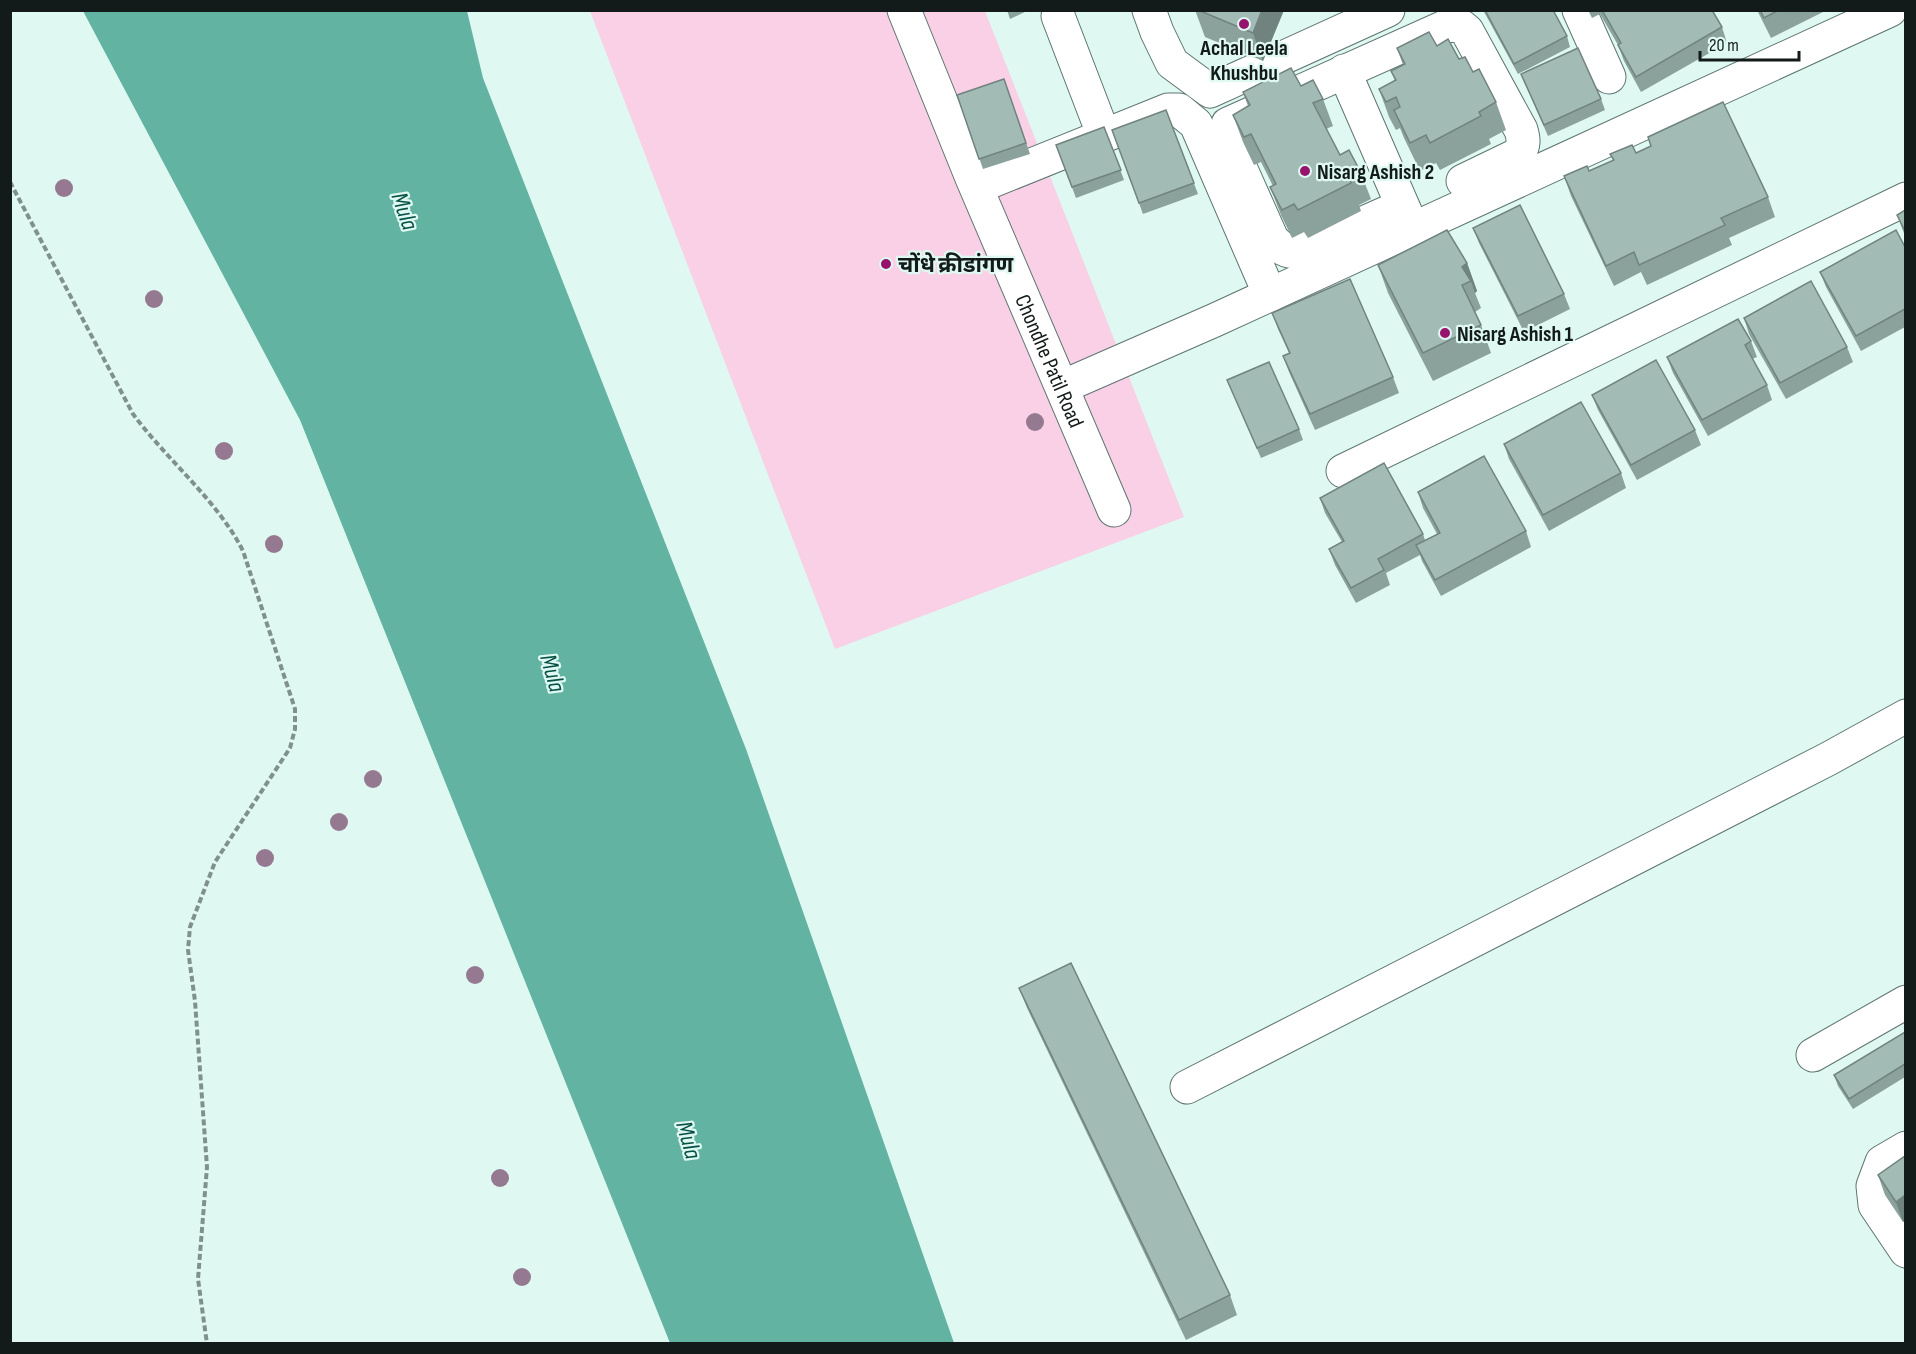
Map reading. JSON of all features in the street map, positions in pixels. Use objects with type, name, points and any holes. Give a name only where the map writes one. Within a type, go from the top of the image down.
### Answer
[{"type":"street","name":"Chondhe Patil Road","points":[[904,10],[976,188],[1114,510]]},
{"type":"street","points":[[1149,10],[1172,63],[1210,91],[1388,10]]},
{"type":"street","points":[[1579,10],[1609,77]]},
{"type":"street","points":[[1062,387],[1270,295],[1420,213],[1890,10]]},
{"type":"street","points":[[1058,16],[1104,136]]},
{"type":"street","points":[[1420,213],[1298,252],[1288,252],[1280,248],[1272,239],[1227,138],[1228,124],[1449,25],[1461,26],[1467,31],[1521,130],[1524,140],[1519,154],[1463,181]]},
{"type":"street","points":[[1344,71],[1420,213]]},
{"type":"street","points":[[976,188],[1167,110],[1179,110],[1196,124],[1270,295]]},
{"type":"street","points":[[1343,471],[1905,199]]},
{"type":"street","points":[[1188,1087],[1828,759],[1905,717]]},
{"type":"street","points":[[1813,1054],[1905,1002]]},
{"type":"street","points":[[1905,1148],[1882,1161],[1873,1186],[1875,1204],[1905,1251]]},
{"type":"path","points":[[10,182],[133,414],[232,529],[243,552],[295,709],[295,729],[290,748],[216,862],[190,927],[188,950],[195,1001],[207,1167],[198,1279],[207,1344]]},
{"type":"shaded area","name":"चोंधे क्रीडांगण","points":[[590,11],[985,11],[1184,517],[835,649]]},
{"type":"water","name":"Mula","points":[[83,11],[467,11],[483,78],[746,749],[954,1343],[670,1343],[300,420]]},
{"type":"building","points":[[1198,10],[1262,10],[1253,33]]},
{"type":"building","points":[[1485,10],[1553,10],[1567,36],[1514,64]]},
{"type":"building","points":[[1602,10],[1712,10],[1722,27],[1636,77],[1618,45],[1621,43]]},
{"type":"building","points":[[1760,10],[1779,10],[1764,18]]},
{"type":"building","name":"Nisarg Ashish 2","points":[[1429,32],[1437,46],[1448,39],[1459,59],[1465,57],[1473,72],[1479,69],[1496,102],[1479,112],[1481,116],[1430,143],[1426,135],[1410,143],[1394,110],[1400,107],[1396,97],[1386,102],[1379,89],[1396,80],[1391,71],[1405,64],[1397,48]]},
{"type":"building","points":[[1578,48],[1601,99],[1544,125],[1521,74]]},
{"type":"building","name":"Nisarg Ashish 2","points":[[1291,68],[1301,86],[1313,80],[1323,99],[1313,103],[1340,155],[1349,150],[1360,171],[1348,177],[1351,183],[1298,210],[1294,204],[1282,210],[1270,187],[1276,184],[1251,134],[1244,137],[1233,115],[1250,105],[1243,92]]},
{"type":"building","points":[[1004,79],[1026,143],[979,159],[957,95]]},
{"type":"building","points":[[1723,102],[1768,197],[1721,218],[1725,225],[1639,265],[1634,252],[1606,266],[1564,176],[1587,166],[1589,171],[1614,160],[1610,154],[1632,145],[1636,153],[1651,146],[1648,137]]},
{"type":"building","points":[[1166,110],[1194,183],[1139,203],[1112,130]]},
{"type":"building","points":[[1104,127],[1121,170],[1072,187],[1056,145]]},
{"type":"building","points":[[1520,205],[1564,294],[1518,316],[1473,228]]},
{"type":"building","points":[[1905,210],[1905,231],[1897,215]]},
{"type":"building","name":"Nisarg Ashish 1","points":[[1447,230],[1467,263],[1462,267],[1471,281],[1462,285],[1481,325],[1423,353],[1378,265]]},
{"type":"building","points":[[1896,230],[1905,247],[1905,309],[1856,336],[1820,272]]},
{"type":"building","points":[[1350,279],[1393,377],[1310,414],[1283,356],[1290,353],[1272,313]]},
{"type":"building","points":[[1811,281],[1847,347],[1780,383],[1744,318]]},
{"type":"building","points":[[1738,319],[1751,341],[1745,345],[1767,385],[1702,420],[1667,357]]},
{"type":"building","points":[[1656,360],[1695,430],[1631,465],[1592,395]]},
{"type":"building","points":[[1269,362],[1299,429],[1257,448],[1227,380]]},
{"type":"building","points":[[1581,402],[1621,473],[1543,515],[1504,444]]},
{"type":"building","points":[[1484,456],[1526,531],[1435,580],[1416,545],[1440,533],[1418,492]]},
{"type":"building","points":[[1384,463],[1423,534],[1378,559],[1384,570],[1351,588],[1329,549],[1344,541],[1320,498]]},
{"type":"building","points":[[1071,963],[1230,1295],[1179,1320],[1019,988]]},
{"type":"building","points":[[1905,1032],[1905,1064],[1849,1099],[1834,1075]]},
{"type":"building","points":[[1905,1156],[1905,1198],[1904,1196],[1896,1202],[1878,1175]]},
{"type":"place","name":"Achal Leela Khushbu","points":[[1244,24]]},
{"type":"place","name":"Nisarg Ashish 2","points":[[1305,171]]},
{"type":"place","name":"चोंधे क्रीडांगण","points":[[886,264]]},
{"type":"place","name":"Nisarg Ashish 1","points":[[1445,333]]}]
